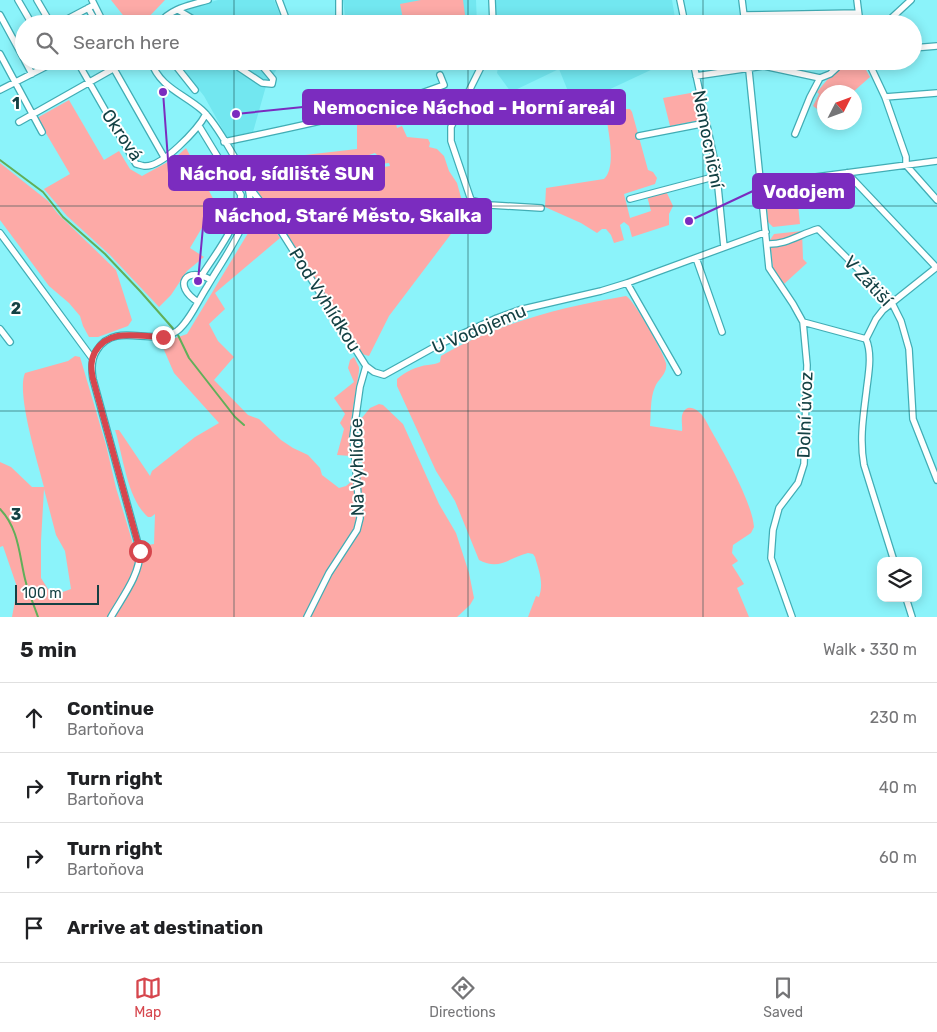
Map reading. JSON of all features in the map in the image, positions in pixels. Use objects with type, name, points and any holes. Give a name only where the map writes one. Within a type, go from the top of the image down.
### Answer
[{"type":"street","points":[[18,0],[27,15]]},
{"type":"street","points":[[46,0],[38,2],[46,15]]},
{"type":"street","points":[[167,15],[208,0]]},
{"type":"street","points":[[279,0],[285,15]]},
{"type":"street","points":[[339,0],[339,15]]},
{"type":"street","points":[[492,0],[493,15]]},
{"type":"street","points":[[680,0],[684,15]]},
{"type":"street","points":[[742,0],[744,14],[858,13],[857,0]]},
{"type":"street","points":[[895,15],[911,0]]},
{"type":"street","points":[[75,15],[93,3],[99,15]]},
{"type":"street","points":[[88,8],[92,15]]},
{"type":"street","points":[[178,10],[186,15]]},
{"type":"street","points":[[0,15],[15,43]]},
{"type":"street","points":[[922,47],[937,46]]},
{"type":"street","points":[[0,54],[42,132]]},
{"type":"street","points":[[30,70],[32,74]]},
{"type":"street","points":[[0,90],[40,70]]},
{"type":"street","points":[[82,70],[89,82]]},
{"type":"street","points":[[19,122],[110,70]]},
{"type":"street","points":[[115,70],[164,157]]},
{"type":"street","points":[[156,70],[168,86],[206,114]]},
{"type":"street","points":[[179,70],[195,90]]},
{"type":"street","points":[[242,70],[262,84],[272,84],[273,79],[266,70]]},
{"type":"street","points":[[480,70],[451,127],[451,141],[471,200],[490,205],[541,208]]},
{"type":"street","name":"Nemocniční","points":[[695,70],[717,176],[724,247]]},
{"type":"street","points":[[696,76],[724,70]]},
{"type":"street","points":[[749,70],[769,268],[803,322],[866,339]]},
{"type":"street","points":[[785,70],[820,78],[834,70]]},
{"type":"street","points":[[872,70],[885,97],[906,157],[906,166],[937,200]]},
{"type":"street","points":[[224,142],[334,118],[412,97],[444,85],[440,75]]},
{"type":"street","points":[[795,134],[820,78]]},
{"type":"street","name":"Okrová","points":[[89,82],[136,164],[143,166],[149,166],[179,146],[199,126],[206,114]]},
{"type":"street","points":[[885,97],[937,93]]},
{"type":"street","name":"Pod Vyhlídkou","points":[[206,114],[248,186],[272,217],[366,366]]},
{"type":"street","points":[[639,136],[706,123]]},
{"type":"street","points":[[198,302],[185,292],[184,284],[186,278],[190,275],[204,272],[236,219],[241,195],[199,126]]},
{"type":"street","points":[[808,178],[937,161]]},
{"type":"street","points":[[847,172],[937,267],[876,318],[866,339],[869,347],[869,363],[862,426],[862,455],[893,557]]},
{"type":"street","points":[[630,199],[717,176]]},
{"type":"street","points":[[111,617],[137,571],[140,554],[138,538],[91,371],[92,358],[99,346],[112,337],[124,335],[163,337],[172,334],[184,324],[247,216],[250,203],[248,186]]},
{"type":"street","name":"V Zátiší","points":[[767,244],[791,241],[806,232],[818,229],[892,303],[902,321],[909,349],[913,419],[937,480]]},
{"type":"street","name":"U Vodojemu","points":[[366,366],[374,372],[384,375],[431,349],[497,318],[526,308],[627,283],[766,232]]},
{"type":"street","points":[[0,233],[92,358]]},
{"type":"street","points":[[696,258],[722,332]]},
{"type":"street","points":[[204,272],[210,280]]},
{"type":"street","points":[[627,283],[678,372]]},
{"type":"street","name":"Dolní úvoz","points":[[792,617],[771,558],[773,530],[779,508],[798,482],[804,464],[807,365],[803,322]]},
{"type":"street","points":[[0,329],[10,342]]},
{"type":"street","name":"Na Vyhlídce","points":[[308,617],[329,573],[357,530],[360,518],[353,437],[360,387],[366,366]]},
{"type":"street","points":[[907,602],[912,617]]},
{"type":"shaded area","points":[[111,0],[165,0],[151,15],[123,15]]},
{"type":"shaded area","points":[[218,0],[274,0],[280,15],[176,15]]},
{"type":"shaded area","points":[[343,0],[476,0],[477,15],[345,15]]},
{"type":"shaded area","points":[[421,0],[463,0],[465,15],[402,15],[400,4]]},
{"type":"shaded area","points":[[491,0],[672,0],[674,15],[493,15]]},
{"type":"shaded area","points":[[183,70],[276,70],[266,86],[253,132],[228,139],[204,96]]},
{"type":"shaded area","points":[[498,70],[557,70],[511,92],[497,73]]},
{"type":"shaded area","points":[[559,70],[651,70],[574,106]]},
{"type":"shaded area","points":[[838,70],[866,70],[870,77],[861,85],[823,85]]},
{"type":"shaded area","points":[[696,92],[701,120],[670,126],[663,98]]},
{"type":"shaded area","points":[[817,98],[817,109],[813,106]]},
{"type":"shaded area","points":[[69,100],[104,160],[119,151],[130,169],[142,176],[175,158],[186,148],[216,204],[190,248],[204,257],[187,271],[171,295],[159,307],[110,255],[67,216],[44,189],[70,174],[37,118]]},
{"type":"shaded area","points":[[625,109],[630,109],[632,112],[648,170],[653,172],[657,178],[655,184],[624,194],[630,218],[651,211],[647,196],[666,191],[673,206],[669,214],[669,225],[632,237],[629,226],[624,222],[620,225],[624,240],[614,243],[606,229],[602,229],[597,233],[581,223],[545,207],[546,188],[604,179],[608,174],[611,160],[607,121]]},
{"type":"shaded area","points":[[393,110],[397,128],[402,126],[407,137],[428,139],[429,147],[437,149],[444,156],[449,171],[457,183],[462,201],[461,213],[453,231],[389,316],[369,356],[362,354],[255,187],[390,166],[389,163],[380,164],[379,157],[375,153],[369,155],[366,164],[307,174],[275,174],[272,163],[279,158],[357,149],[357,121]]},
{"type":"shaded area","points":[[0,163],[48,201],[58,214],[116,270],[132,320],[128,326],[98,337],[89,337],[80,316],[69,303],[49,286],[0,220]]},
{"type":"shaded area","points":[[798,205],[800,224],[773,227],[768,222],[767,208]]},
{"type":"shaded area","points":[[262,210],[280,238],[215,293],[225,309],[209,324],[218,341],[234,357],[214,380],[248,415],[259,419],[281,440],[308,455],[320,468],[322,475],[339,488],[346,486],[363,472],[361,419],[370,408],[379,404],[383,405],[403,424],[439,504],[456,533],[469,573],[474,598],[470,605],[457,617],[12,617],[16,584],[3,546],[0,547],[0,462],[11,467],[32,487],[44,487],[25,412],[23,383],[25,373],[68,361],[75,356],[80,357],[134,547],[154,544],[155,514],[148,517],[135,499],[130,488],[115,430],[119,430],[150,476],[152,471],[195,437],[219,423],[174,373],[161,343],[187,334]],"holes":[[[44,489],[56,535],[65,551],[71,589],[57,594],[48,589],[41,578]]]},
{"type":"shaded area","points":[[802,231],[803,259],[807,263],[784,284],[773,269],[770,240],[774,234]]},
{"type":"shaded area","points":[[626,296],[648,327],[666,363],[666,370],[653,391],[650,426],[682,431],[684,411],[690,408],[699,412],[706,421],[730,466],[748,505],[754,527],[751,533],[733,545],[732,553],[738,561],[732,565],[744,584],[737,588],[749,617],[528,617],[536,596],[539,597],[541,587],[535,557],[533,554],[528,553],[498,564],[479,560],[455,501],[436,471],[397,386],[397,379],[407,372],[436,364],[440,362],[441,356],[485,334],[554,311]]},
{"type":"shaded area","points":[[354,357],[359,371],[351,421],[351,456],[337,455],[344,429],[340,423],[345,414],[334,398],[354,382],[348,368],[350,360]]},
{"type":"waterway","points":[[0,160],[43,192],[63,217],[105,254],[140,291],[177,333],[189,358],[235,417],[244,425]]},
{"type":"waterway","points":[[0,509],[15,533],[26,584],[38,617]]},
{"type":"place","name":"Náchod, sídliště SUN","points":[[163,92]]},
{"type":"place","name":"Nemocnice Náchod - Horní areál","points":[[236,114]]},
{"type":"place","name":"Vodojem","points":[[689,221]]},
{"type":"place","name":"Náchod, Staré Město, Skalka","points":[[198,281]]},
{"type":"route","points":[[140,551],[93,379],[91,365],[92,358],[99,346],[112,337],[119,335],[163,337]]}]
